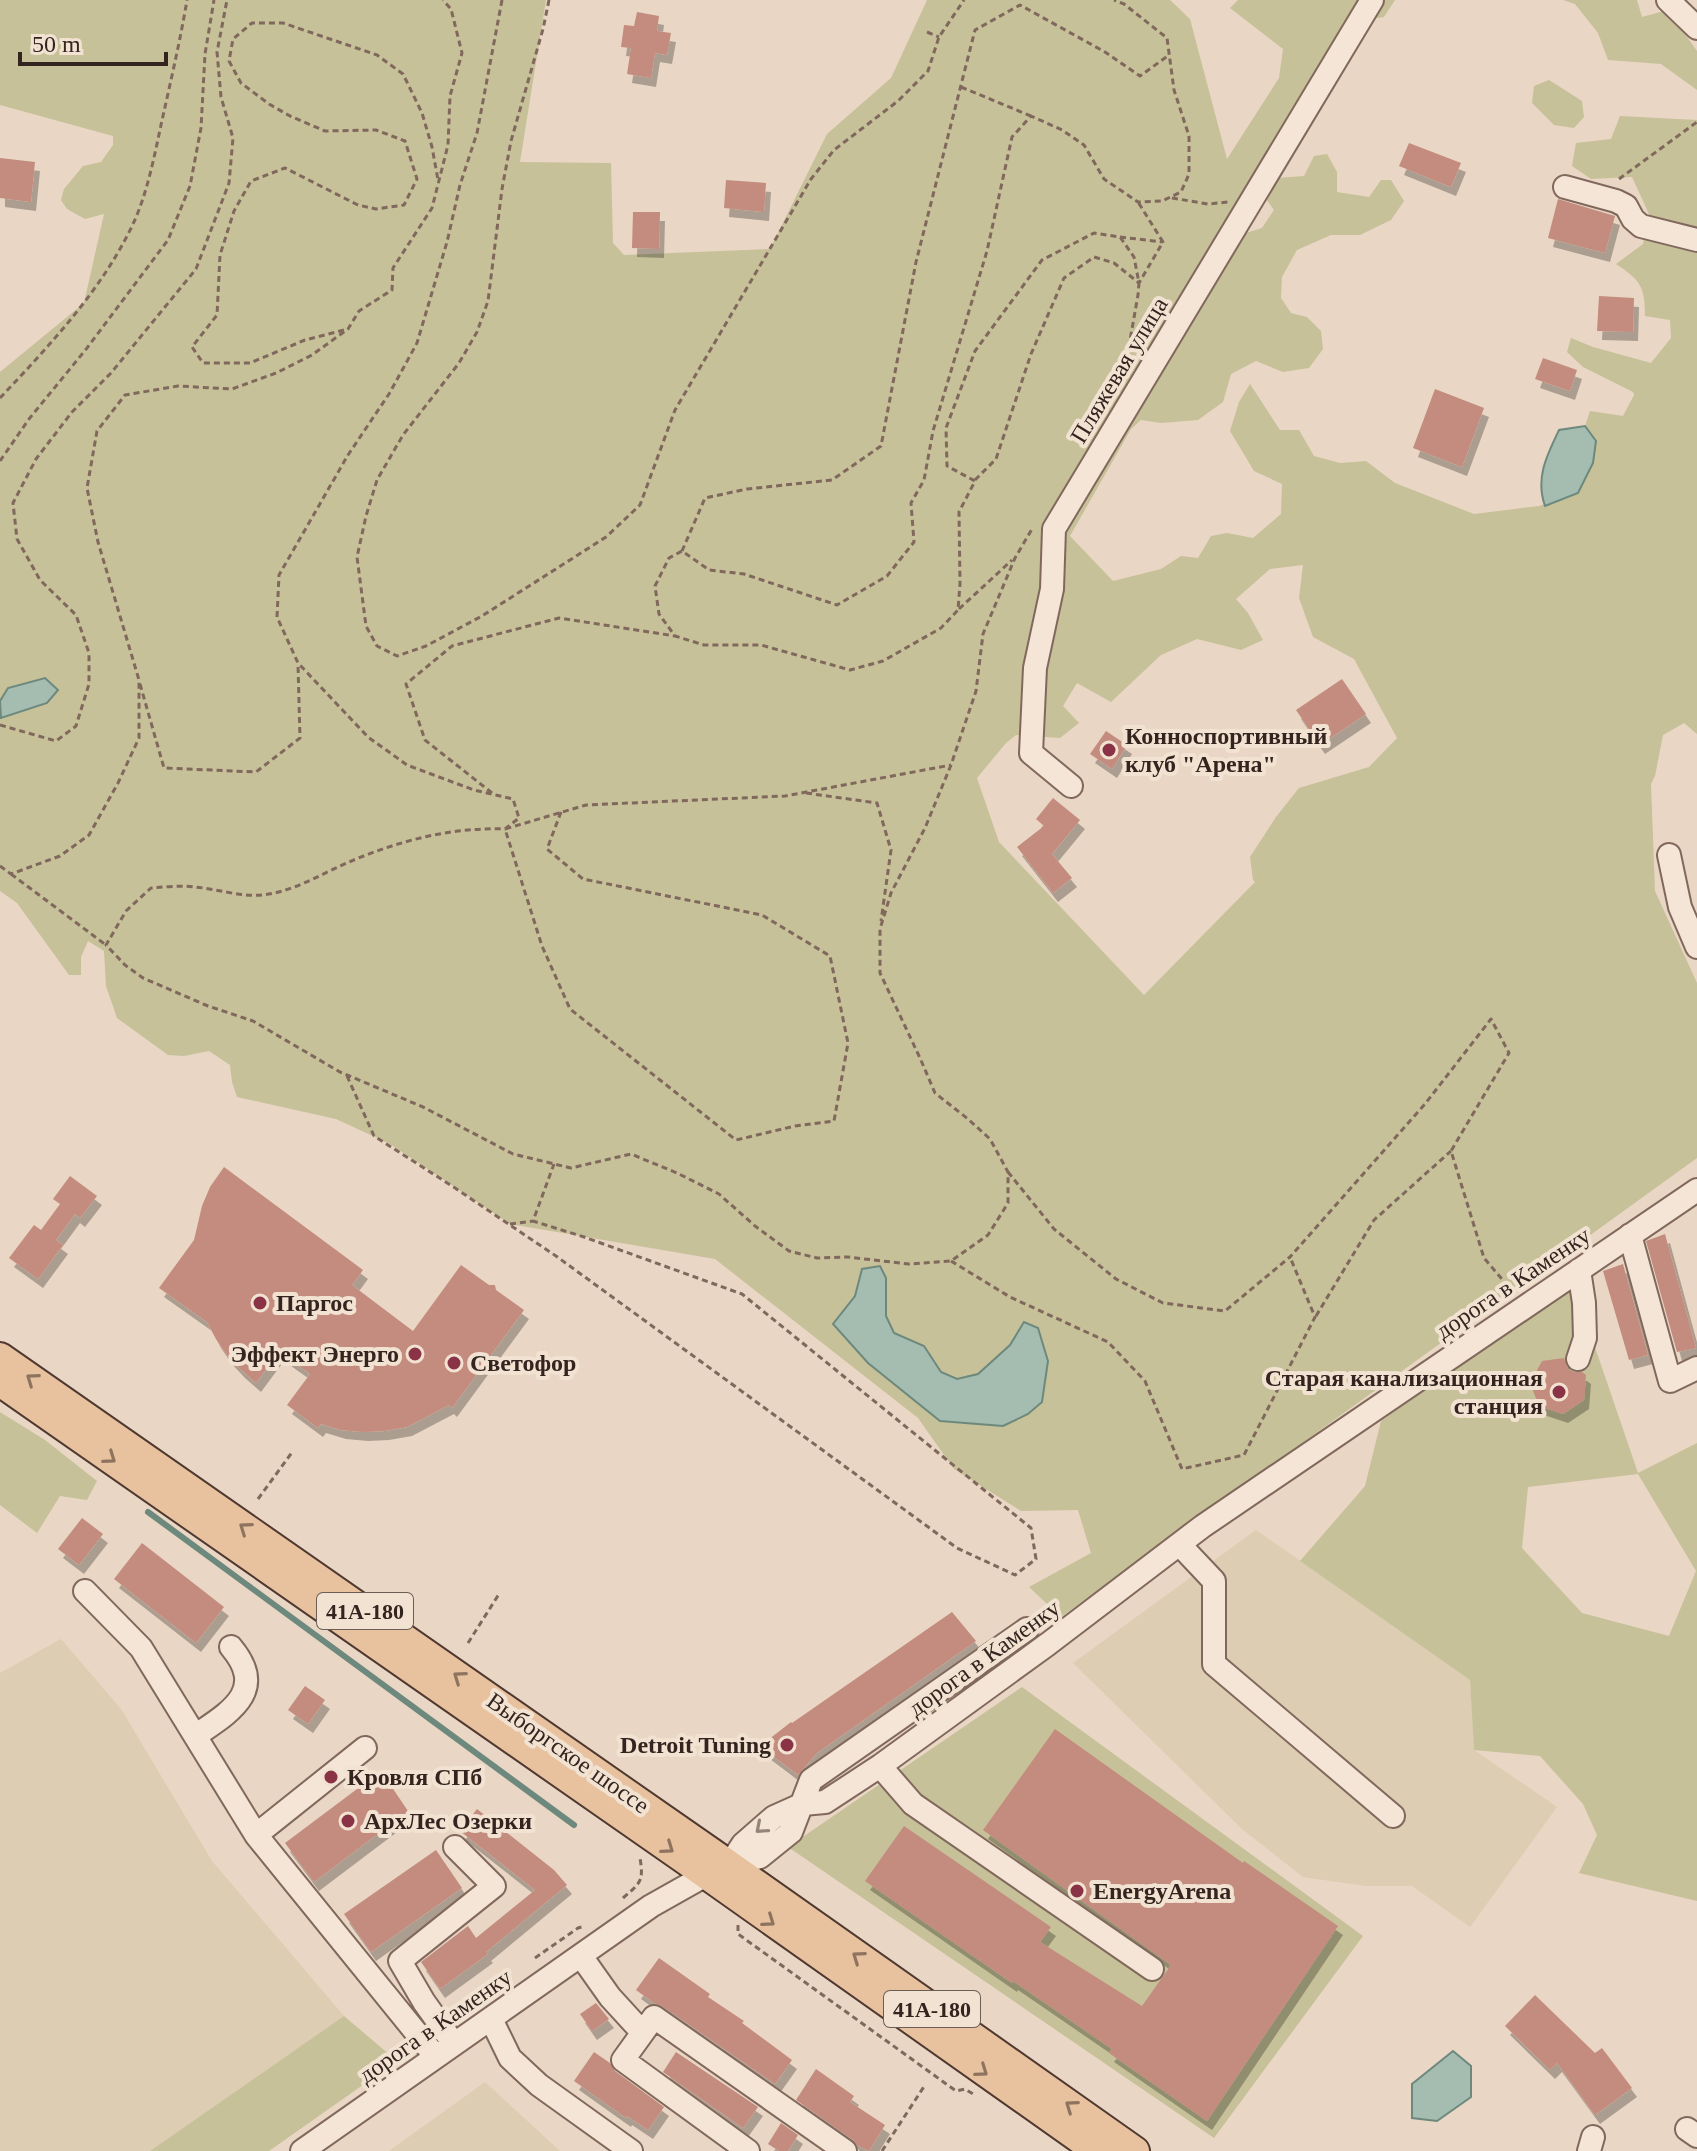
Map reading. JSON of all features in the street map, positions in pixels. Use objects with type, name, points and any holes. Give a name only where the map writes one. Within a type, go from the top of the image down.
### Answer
[{"type":"main road","name":"Выборгское шоссе","points":[[0,1357],[718,1870],[1097,2151]]},
{"type":"main road","name":"Выборгское шоссе","points":[[0,1382],[1135,2151]]},
{"type":"street","name":"Пляжевая улица","points":[[1071,786],[1031,753],[1035,668],[1052,589],[1054,529],[1372,0]]},
{"type":"street","points":[[1668,0],[1697,28]]},
{"type":"street","points":[[1565,187],[1626,206],[1641,226],[1697,240]]},
{"type":"street","points":[[1669,855],[1680,907],[1697,947]]},
{"type":"street","name":"дорога в Каменку","points":[[302,2151],[661,1900],[718,1870],[760,1857],[791,1832],[803,1804],[825,1802],[880,1766],[1203,1526],[1697,1190]]},
{"type":"street","points":[[1630,1235],[1670,1381],[1697,1368]]},
{"type":"street","points":[[1578,1359],[1585,1338],[1579,1270]]},
{"type":"street","points":[[1180,1545],[1214,1581],[1214,1664],[1393,1816]]},
{"type":"street","points":[[85,1591],[141,1648],[256,1835],[445,2051]]},
{"type":"street","points":[[803,1804],[811,1780],[1027,1629]]},
{"type":"street","points":[[195,1736],[231,1711],[244,1694],[246,1673],[241,1659],[231,1647]]},
{"type":"street","points":[[256,1835],[365,1748]]},
{"type":"street","points":[[880,1766],[913,1804],[1152,1969]]},
{"type":"street","points":[[445,2051],[424,2002],[400,1961],[494,1886],[455,1847]]},
{"type":"street","points":[[581,1956],[610,1997],[642,2032]]},
{"type":"street","points":[[748,2151],[623,2060],[654,2017],[845,2151]]},
{"type":"street","points":[[491,2019],[510,2058],[539,2085],[631,2151]]},
{"type":"path","points":[[0,398],[82,304],[112,262],[133,223],[152,165],[187,0]]},
{"type":"path","points":[[0,461],[168,240],[190,186],[201,128],[205,54],[214,0]]},
{"type":"path","points":[[0,725],[56,741],[76,726],[89,684],[89,653],[76,615],[40,580],[17,539],[13,503],[36,459],[72,412],[111,373],[196,269],[229,183],[233,138],[221,97],[217,52],[227,0]]},
{"type":"path","points":[[298,663],[300,738],[256,772],[164,768],[98,542],[87,488],[97,431],[125,395],[178,386],[232,389],[276,373],[312,355],[348,329],[359,311],[392,290],[393,268],[432,208],[448,145],[450,96],[462,53],[451,9],[443,0]]},
{"type":"path","points":[[502,0],[477,133],[417,343],[279,575],[277,617],[298,663],[368,737],[407,765],[474,790],[513,799],[519,818],[505,829]]},
{"type":"path","points":[[549,0],[511,141],[488,301],[481,322],[459,363],[403,435],[377,480],[366,516],[357,557],[366,626],[377,646],[397,656],[426,646],[482,616],[606,537],[640,505],[675,410],[811,179],[834,150],[898,101],[928,71],[939,37],[964,0]]},
{"type":"path","points":[[1114,0],[1124,4],[1167,38],[1174,90],[1189,136],[1189,174],[1181,192],[1162,201],[1138,202]]},
{"type":"path","points":[[675,636],[659,614],[655,586],[669,558],[682,551],[705,498],[747,489],[832,480],[881,446],[916,262],[975,30],[1020,5],[1105,52],[1140,76],[1169,55]]},
{"type":"path","points":[[348,329],[305,340],[250,363],[203,363],[192,347],[217,315],[220,255],[234,211],[251,181],[285,168],[358,205],[376,209],[404,205],[417,179],[405,141],[376,130],[325,131],[290,116],[241,83],[229,61],[233,39],[252,23],[283,23],[377,55],[403,74],[422,113],[439,183]]},
{"type":"path","points":[[927,32],[939,37]]},
{"type":"path","points":[[960,87],[1062,130],[1084,145],[1104,179],[1138,202],[1163,242]]},
{"type":"path","points":[[682,551],[709,570],[744,574],[837,605],[887,576],[914,542],[911,503],[924,480],[933,431],[987,251],[1012,137],[1031,116]]},
{"type":"path","points":[[1597,196],[1697,122]]},
{"type":"path","points":[[1169,198],[1208,204],[1252,200]]},
{"type":"path","points":[[975,481],[947,466],[946,428],[975,351],[1042,260],[1094,233],[1163,242]]},
{"type":"path","points":[[1094,419],[1129,346],[1139,283],[1134,257],[1120,237]]},
{"type":"path","points":[[1139,283],[1163,242]]},
{"type":"path","points":[[958,610],[959,512],[975,481],[996,459],[1031,354],[1064,278],[1094,257],[1114,263],[1139,283]]},
{"type":"path","points":[[880,929],[891,893],[925,828],[951,765],[976,691],[983,634],[1015,558],[1037,521]]},
{"type":"path","points":[[494,795],[425,740],[406,684],[452,646],[559,618],[675,636],[704,645],[761,645],[850,670],[883,661],[941,628],[1015,558]]},
{"type":"path","points":[[11,874],[60,856],[89,835],[139,738],[139,680]]},
{"type":"path","points":[[106,945],[126,911],[151,888],[193,886],[263,895],[295,886],[379,849],[443,833],[482,828],[505,829],[586,805],[785,796],[951,765]]},
{"type":"path","points":[[802,792],[877,803],[891,850],[880,929],[880,973],[935,1093],[990,1139],[1008,1172],[1054,1229],[1116,1279],[1163,1303],[1225,1311],[1290,1257],[1425,1104],[1491,1019],[1509,1053],[1451,1151],[1374,1220],[1315,1317],[1244,1455],[1182,1469],[1145,1381],[1108,1342],[1010,1297],[951,1261]]},
{"type":"path","points":[[505,829],[542,946],[570,1009],[736,1140],[795,1126],[834,1121],[848,1043],[830,956],[762,915],[583,879],[547,849],[561,812]]},
{"type":"path","points":[[0,866],[106,945],[143,978],[208,1006],[253,1021],[347,1075],[423,1107],[513,1154],[571,1168],[631,1154],[677,1173],[719,1194],[789,1251],[817,1258],[847,1257],[909,1264],[951,1261],[988,1235],[1008,1203],[1008,1172]]},
{"type":"path","points":[[347,1075],[374,1136],[556,1256],[957,1548],[1015,1575],[1036,1559],[1031,1528],[742,1294],[533,1221],[510,1224]]},
{"type":"path","points":[[1451,1151],[1484,1258],[1525,1307]]},
{"type":"path","points":[[533,1221],[554,1164]]},
{"type":"path","points":[[1290,1257],[1315,1317]]},
{"type":"path","points":[[258,1499],[293,1451]]},
{"type":"path","points":[[468,1643],[499,1594]]},
{"type":"path","points":[[619,1902],[641,1883],[643,1873],[640,1859]]},
{"type":"path","points":[[737,1918],[738,1934],[956,2091],[965,2089],[974,2095]]},
{"type":"path","points":[[535,1958],[587,1925]]},
{"type":"path","points":[[882,2151],[925,2085]]},
{"type":"shaded area","points":[[0,0],[546,0],[520,162],[611,163],[613,243],[624,255],[770,249],[827,134],[891,78],[927,0],[1170,0],[1190,19],[1227,159],[1279,78],[1283,49],[1230,8],[1238,0],[1395,0],[1384,17],[1361,20],[1333,41],[1276,149],[1251,189],[1266,198],[1276,178],[1304,176],[1314,156],[1327,154],[1337,172],[1337,192],[1369,197],[1381,180],[1391,180],[1404,201],[1391,220],[1360,235],[1331,235],[1297,250],[1282,277],[1281,298],[1291,313],[1307,317],[1321,331],[1323,349],[1309,368],[1283,372],[1256,361],[1231,374],[1223,402],[1198,420],[1161,423],[1141,420],[1131,429],[1070,536],[1113,581],[1161,569],[1181,556],[1198,558],[1211,536],[1227,533],[1253,538],[1281,514],[1282,484],[1254,471],[1230,431],[1239,402],[1250,384],[1280,430],[1299,430],[1314,456],[1340,463],[1366,461],[1395,483],[1474,514],[1539,506],[1578,492],[1593,462],[1596,441],[1585,426],[1590,411],[1623,416],[1634,395],[1583,367],[1567,352],[1571,338],[1651,363],[1671,338],[1670,320],[1645,316],[1640,285],[1616,264],[1643,244],[1649,214],[1632,177],[1591,179],[1572,166],[1576,143],[1611,139],[1620,116],[1697,120],[1697,734],[1684,723],[1663,735],[1651,784],[1655,891],[1697,983],[1697,1158],[1061,1617],[1029,1587],[1091,1553],[1078,1510],[1021,1511],[954,1469],[918,1418],[715,1259],[510,1224],[390,1144],[336,1119],[237,1097],[230,1065],[209,1051],[184,1056],[168,1055],[117,1018],[106,986],[104,951],[88,941],[81,957],[81,975],[69,975],[17,903],[0,891],[0,372],[84,303],[104,214],[85,219],[67,209],[61,200],[64,189],[83,166],[101,162],[113,145],[113,136],[0,105]],"holes":[[[1266,199],[1274,210],[1262,228],[1246,233]],[[1303,565],[1299,598],[1313,637],[1354,659],[1397,738],[1369,767],[1299,788],[1250,857],[1255,882],[1144,995],[999,842],[977,778],[1016,735],[1060,738],[1079,723],[1063,706],[1077,683],[1111,702],[1161,655],[1197,639],[1241,650],[1263,640],[1236,599],[1270,569]]]},
{"type":"shaded area","points":[[1563,0],[1637,0],[1642,17],[1664,11],[1697,51],[1697,90],[1661,64],[1608,60],[1598,33],[1575,4]]},
{"type":"shaded area","points":[[1549,80],[1582,101],[1584,117],[1574,128],[1554,125],[1532,103],[1534,86]]},
{"type":"shaded area","points":[[1585,426],[1596,441],[1593,463],[1578,493],[1545,506],[1542,476],[1559,430]]},
{"type":"shaded area","points":[[45,678],[58,690],[47,703],[1,718],[0,701],[8,688]]},
{"type":"shaded area","points":[[880,1266],[886,1278],[886,1316],[894,1333],[924,1346],[941,1372],[957,1379],[978,1374],[1010,1345],[1024,1322],[1038,1328],[1048,1361],[1042,1402],[1028,1414],[1003,1426],[940,1421],[868,1363],[833,1324],[855,1296],[862,1269]]},
{"type":"shaded area","points":[[1573,1283],[1638,1473],[1697,1443],[1697,1901],[1579,1873],[1597,1835],[1583,1804],[1540,1756],[1474,1750],[1470,1680],[1300,1561],[1365,1486],[1381,1421]],"holes":[[[1638,1474],[1696,1571],[1669,1636],[1582,1613],[1522,1548],[1528,1487]]]},
{"type":"shaded area","points":[[0,1412],[45,1440],[97,1481],[87,1500],[60,1496],[37,1533],[0,1505]]},
{"type":"shaded area","points":[[1256,1530],[1470,1680],[1474,1750],[1557,1807],[1470,1927],[1412,1886],[1366,1886],[1303,1877],[1242,1829],[1073,1663]]},
{"type":"shaded area","points":[[61,1639],[121,1709],[212,1861],[344,2016],[150,2151],[0,2151],[0,1673]]},
{"type":"shaded area","name":"EnergyArena","points":[[1022,1687],[1363,1936],[1214,2138],[788,1847]]},
{"type":"shaded area","points":[[344,2016],[397,2061],[269,2151],[150,2151]]},
{"type":"shaded area","points":[[1453,2051],[1471,2066],[1471,2097],[1437,2121],[1412,2118],[1412,2084]]},
{"type":"shaded area","points":[[485,2082],[560,2151],[389,2151]]},
{"type":"building","points":[[637,12],[659,16],[657,31],[671,33],[667,55],[655,53],[651,78],[627,74],[631,48],[621,47],[624,25],[634,26]]},
{"type":"building","points":[[1409,143],[1461,163],[1451,187],[1399,166]]},
{"type":"building","points":[[0,158],[35,162],[31,202],[0,198]]},
{"type":"building","points":[[726,180],[766,183],[764,212],[724,208]]},
{"type":"building","points":[[1558,199],[1615,216],[1605,253],[1548,238]]},
{"type":"building","points":[[633,212],[660,212],[659,249],[632,248]]},
{"type":"building","points":[[1599,296],[1634,298],[1633,332],[1597,331]]},
{"type":"building","points":[[1543,358],[1577,370],[1570,391],[1535,379]]},
{"type":"building","points":[[1435,389],[1484,408],[1462,467],[1413,448]]},
{"type":"building","points":[[1342,679],[1366,714],[1320,745],[1296,710]]},
{"type":"building","name":"Конноспортивный клуб \"Арена\"","points":[[1106,731],[1127,745],[1112,769],[1090,754]]},
{"type":"building","points":[[1053,798],[1080,820],[1052,854],[1072,878],[1053,893],[1017,847],[1044,826],[1036,819]]},
{"type":"building","name":"Паргос","points":[[224,1167],[363,1270],[352,1285],[413,1331],[461,1265],[489,1285],[495,1285],[496,1290],[524,1310],[452,1408],[449,1405],[407,1427],[384,1431],[341,1430],[321,1424],[318,1428],[287,1405],[310,1374],[279,1352],[256,1383],[227,1355],[207,1322],[159,1288],[194,1240],[202,1206]]},
{"type":"building","points":[[70,1176],[97,1196],[80,1218],[75,1214],[56,1240],[63,1245],[38,1279],[9,1258],[34,1225],[41,1230],[60,1204],[53,1199]]},
{"type":"building","points":[[1665,1234],[1696,1348],[1677,1352],[1646,1241]]},
{"type":"building","points":[[1623,1264],[1648,1355],[1629,1360],[1603,1271]]},
{"type":"building","name":"Старая канализационная станция","points":[[1564,1358],[1568,1369],[1586,1375],[1584,1400],[1563,1414],[1539,1406],[1530,1383],[1542,1361]]},
{"type":"building","points":[[82,1518],[103,1534],[79,1565],[58,1549]]},
{"type":"building","points":[[142,1543],[224,1607],[196,1643],[114,1579]]},
{"type":"building","points":[[952,1612],[976,1641],[817,1753],[798,1775],[765,1750],[768,1740],[791,1722]]},
{"type":"building","points":[[305,1686],[325,1700],[308,1724],[288,1710]]},
{"type":"building","name":"EnergyArena","points":[[1055,1729],[1243,1863],[1338,1926],[1207,2121],[1109,2053],[1112,2049],[865,1881],[904,1826],[1051,1927],[1040,1942],[1142,2006],[1171,1965],[983,1830]]},
{"type":"building","points":[[381,1771],[408,1811],[314,1882],[285,1843]]},
{"type":"building","points":[[477,1809],[554,1870],[567,1885],[486,1952],[488,1954],[440,1989],[421,1962],[468,1926],[476,1938],[535,1890],[460,1831]]},
{"type":"building","points":[[436,1850],[462,1888],[371,1952],[344,1914]]},
{"type":"building","points":[[659,1958],[710,1994],[708,1997],[792,2060],[775,2084],[636,1990]]},
{"type":"building","points":[[1535,1995],[1595,2053],[1602,2048],[1632,2088],[1595,2115],[1557,2063],[1550,2070],[1505,2026]]},
{"type":"building","points":[[596,2003],[609,2019],[592,2031],[580,2014]]},
{"type":"building","points":[[594,2052],[664,2107],[648,2130],[574,2081]]},
{"type":"building","points":[[676,2052],[758,2107],[743,2128],[663,2072]]},
{"type":"building","points":[[816,2069],[854,2096],[850,2102],[885,2125],[869,2151],[796,2100]]},
{"type":"building","points":[[781,2123],[798,2135],[788,2151],[779,2151],[768,2144]]},
{"type":"waterway","points":[[148,1512],[574,1825]]},
{"type":"place","name":"Конноспортивный клуб \"Арена\"","points":[[1109,750]]},
{"type":"place","name":"Паргос","points":[[260,1303]]},
{"type":"place","name":"Эффект Энерго","points":[[415,1354]]},
{"type":"place","name":"Светофор","points":[[454,1363]]},
{"type":"place","name":"Старая канализационная станция","points":[[1559,1392]]},
{"type":"place","name":"Detroit Tuning","points":[[787,1745]]},
{"type":"place","name":"Кровля СПб","points":[[331,1777]]},
{"type":"place","name":"АрхЛес Озерки","points":[[348,1821]]},
{"type":"place","name":"EnergyArena","points":[[1077,1891]]}]
